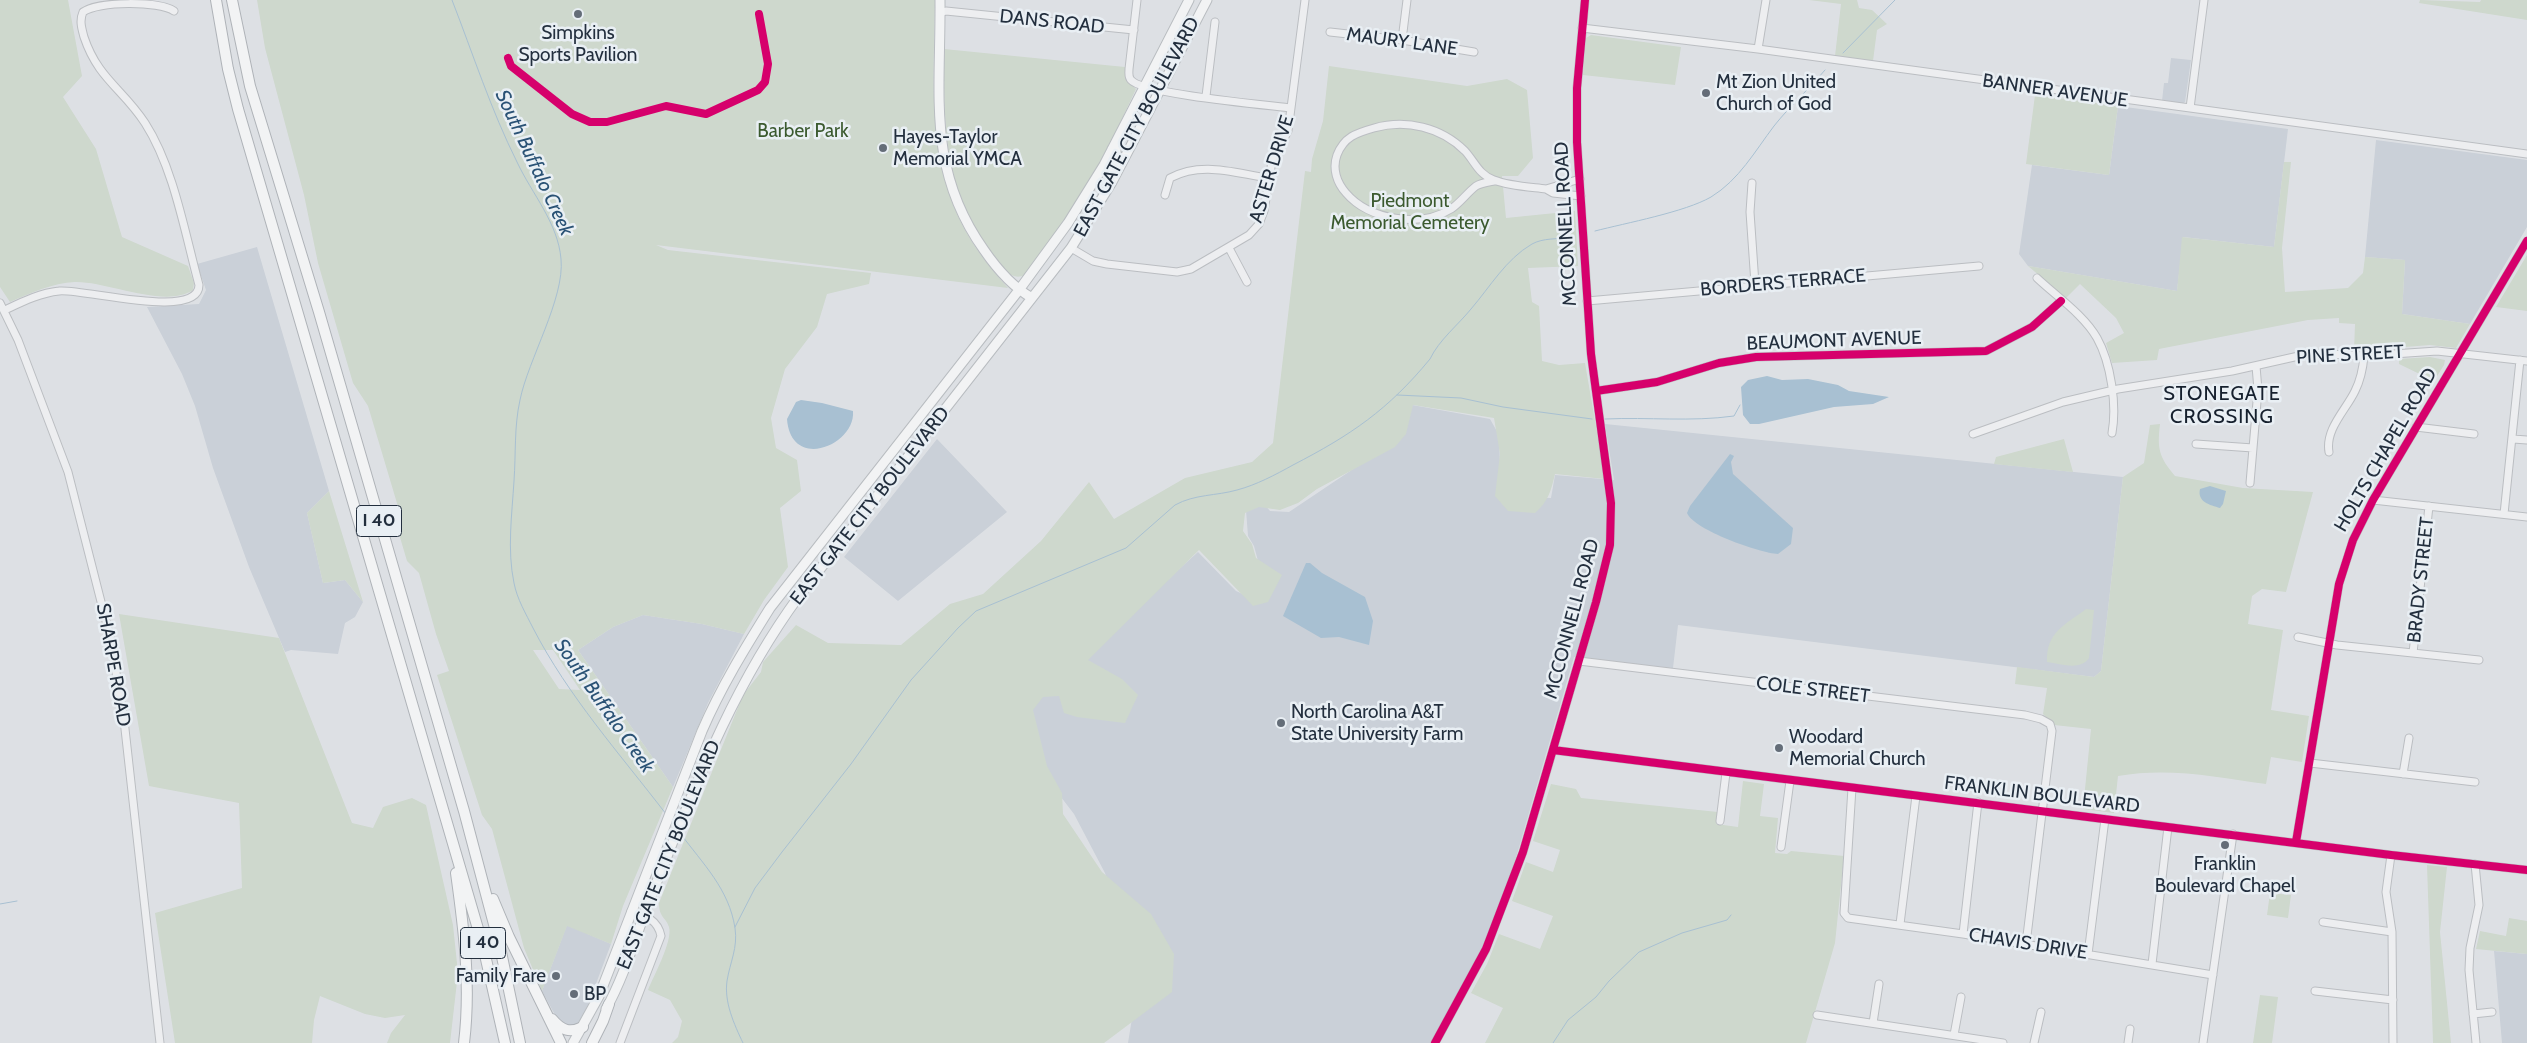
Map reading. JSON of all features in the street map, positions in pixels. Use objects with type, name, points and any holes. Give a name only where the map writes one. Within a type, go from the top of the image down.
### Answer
[{"type":"highway","name":"I 40","points":[[216,0],[228,69],[238,109],[452,845],[484,946],[505,1043]]},
{"type":"highway","name":"I 40","points":[[232,0],[250,86],[319,312],[475,850],[500,947],[520,1043]]},
{"type":"highway","points":[[452,845],[467,953],[469,1007],[464,1043]]},
{"type":"highway","points":[[475,850],[509,937],[561,1043]]},
{"type":"highway","points":[[592,1043],[609,1004]]},
{"type":"highway","points":[[545,1012],[557,1025],[565,1030],[572,1032],[583,1027]]},
{"type":"main road","points":[[940,0],[940,138],[946,170],[954,195],[972,231],[993,262],[1019,290],[1032,298]]},
{"type":"main road","name":"EAST GATE CITY BOULEVARD","points":[[573,1043],[599,996],[677,793],[729,674],[770,608],[1019,290],[1068,223],[1112,148],[1188,0]]},
{"type":"main road","name":"EAST GATE CITY BOULEVARD","points":[[588,1043],[609,1004],[712,748],[743,683],[769,637],[1074,244],[1112,182],[1207,0]]},
{"type":"main road","points":[[1074,244],[1080,227],[1116,162],[1116,150],[1112,148]]},
{"type":"main road","points":[[729,674],[743,683]]},
{"type":"street","points":[[1137,0],[1129,75],[1131,81],[1160,92],[1206,96],[1291,108]]},
{"type":"street","name":"ASTER DRIVE","points":[[1074,244],[1093,261],[1177,272],[1191,269],[1249,235],[1259,224],[1264,211],[1272,161],[1288,131],[1305,0]]},
{"type":"street","points":[[1402,40],[1407,0]]},
{"type":"street","name":"MCCONNELL ROAD","points":[[1435,1043],[1475,974],[1498,921],[1525,848],[1604,572],[1611,532],[1609,483],[1586,301],[1576,100],[1585,0]]},
{"type":"street","points":[[1758,50],[1766,0]]},
{"type":"street","points":[[2190,108],[2204,0]]},
{"type":"street","points":[[5,310],[58,290],[80,290],[146,302],[170,302],[195,297],[199,291],[199,284],[171,183],[154,140],[139,115],[98,70],[90,54],[80,21],[84,12],[98,6],[156,4],[167,6],[174,11]]},
{"type":"street","name":"DANS ROAD","points":[[940,13],[946,11],[1134,30]]},
{"type":"street","points":[[1206,96],[1214,22]]},
{"type":"street","name":"BANNER AVENUE","points":[[1582,28],[2527,154]]},
{"type":"street","name":"MAURY LANE","points":[[1330,32],[1402,40],[1474,52]]},
{"type":"street","points":[[1494,181],[1480,172],[1466,152],[1449,138],[1432,129],[1411,125],[1384,125],[1353,134],[1341,145],[1335,162],[1338,184],[1352,200],[1372,212],[1391,218],[1411,219],[1450,210],[1477,185],[1494,181],[1546,189],[1580,178]]},
{"type":"street","points":[[1165,195],[1170,178],[1182,172],[1200,168],[1268,178]]},
{"type":"street","points":[[1752,184],[1750,212],[1756,284]]},
{"type":"street","points":[[1546,189],[1553,194],[1581,196]]},
{"type":"street","name":"HOLTS CHAPEL ROAD","points":[[2296,842],[2344,562],[2352,540],[2373,500],[2527,240]]},
{"type":"street","points":[[1229,248],[1247,282]]},
{"type":"street","name":"BORDERS TERRACE","points":[[1586,301],[1756,284],[1979,266]]},
{"type":"street","points":[[2037,278],[2096,338],[2112,390],[2115,407],[2112,433]]},
{"type":"street","name":"BEAUMONT AVENUE","points":[[1596,391],[1657,382],[1719,363],[1756,357],[1986,351],[2032,327],[2061,301]]},
{"type":"street","name":"SHARPE ROAD","points":[[0,303],[5,310],[31,371],[68,472],[110,636],[124,720],[160,1043]]},
{"type":"street","name":"PINE STREET","points":[[1973,434],[2063,402],[2112,390],[2256,366],[2322,352],[2364,356],[2437,351],[2524,361]]},
{"type":"street","points":[[2329,452],[2328,443],[2333,428],[2358,385],[2364,356]]},
{"type":"street","points":[[2504,514],[2524,361]]},
{"type":"street","points":[[2250,483],[2258,390],[2256,366]]},
{"type":"street","points":[[2416,427],[2474,434]]},
{"type":"street","points":[[2513,439],[2527,440]]},
{"type":"street","points":[[2196,444],[2253,448]]},
{"type":"street","points":[[2373,500],[2527,517]]},
{"type":"street","name":"BRADY STREET","points":[[2414,653],[2429,506]]},
{"type":"street","points":[[2298,637],[2329,643],[2479,660]]},
{"type":"street","name":"COLE STREET","points":[[1579,661],[2025,715],[2046,721],[2050,724],[2052,731],[2042,810]]},
{"type":"street","points":[[2403,774],[2409,738]]},
{"type":"street","name":"FRANKLIN BOULEVARD","points":[[1553,750],[1790,781],[1978,802],[2391,855],[2527,870]]},
{"type":"street","points":[[2310,763],[2475,782]]},
{"type":"street","points":[[1720,821],[1726,773]]},
{"type":"street","points":[[1781,847],[1790,781]]},
{"type":"street","name":"CHAVIS DRIVE","points":[[1852,788],[1844,914],[1848,918],[1900,924],[2213,975]]},
{"type":"street","points":[[1900,924],[1916,796]]},
{"type":"street","points":[[1963,934],[1978,802]]},
{"type":"street","points":[[2026,944],[2042,810]]},
{"type":"street","points":[[2088,954],[2105,819]]},
{"type":"street","points":[[2152,964],[2168,827]]},
{"type":"street","points":[[2203,1043],[2233,834]]},
{"type":"street","points":[[2391,855],[2386,892],[2392,932],[2393,1043]]},
{"type":"street","points":[[2475,864],[2479,906],[2470,948],[2469,970],[2476,1043]]},
{"type":"street","points":[[620,1043],[661,936],[660,928],[644,915],[631,910]]},
{"type":"street","points":[[2323,922],[2392,932]]},
{"type":"street","points":[[1873,1023],[1880,984]]},
{"type":"street","points":[[2315,991],[2393,1000]]},
{"type":"street","points":[[1954,1035],[1961,997]]},
{"type":"street","points":[[2034,1043],[2041,1012]]},
{"type":"street","points":[[2474,1014],[2492,1012]]},
{"type":"street","points":[[1817,1015],[2004,1043]]},
{"type":"street","points":[[2128,1043],[2130,1029]]},
{"type":"shaded area","points":[[2171,58],[2191,60],[2185,102],[2182,104],[2162,101],[2164,83],[2168,83]]},
{"type":"shaded area","points":[[2118,106],[2288,129],[2274,247],[2183,237],[2177,291],[2028,266],[2019,254],[2032,165],[2109,175]]},
{"type":"shaded area","points":[[2376,140],[2527,160],[2527,227],[2470,324],[2402,314],[2405,260],[2365,257]]},
{"type":"shaded area","points":[[257,247],[329,491],[307,513],[323,583],[345,580],[363,602],[355,617],[345,623],[338,654],[291,650],[285,652],[249,567],[213,468],[195,406],[182,374],[147,307],[199,304],[206,290],[197,264]]},
{"type":"shaded area","name":"North Carolina A&T State University Farm","points":[[1401,403],[1490,419],[1499,435],[1501,496],[1551,498],[1555,475],[1614,480],[1605,424],[2123,477],[2101,671],[2094,677],[1678,625],[1673,668],[1574,657],[1507,889],[1478,960],[1431,1043],[1128,1043],[1134,1006],[1125,935],[1105,873],[1074,814],[1008,728],[1084,655],[1198,552],[1236,591],[1258,601],[1260,568],[1254,546],[1248,536],[1246,510],[1265,505],[1270,511],[1289,512],[1383,449]]},
{"type":"shaded area","points":[[937,439],[1007,512],[898,601],[844,557]]},
{"type":"shaded area","points":[[643,615],[702,624],[744,634],[708,703],[673,787],[578,650],[613,627]]},
{"type":"shaded area","points":[[567,925],[611,944],[583,1018],[573,1027],[560,1024],[542,991]]},
{"type":"shaded area","points":[[2494,951],[2527,954],[2527,1043],[2502,1043]]},
{"type":"green space","points":[[0,0],[68,0],[82,76],[63,97],[96,149],[122,237],[188,266],[194,283],[193,290],[181,295],[167,297],[152,296],[75,282],[50,286],[10,302],[0,287]]},
{"type":"green space","name":"Barber Park","points":[[257,0],[935,0],[935,118],[944,175],[952,203],[965,230],[985,260],[1008,288],[656,245],[668,250],[871,273],[869,284],[827,294],[817,327],[785,369],[771,418],[776,448],[797,460],[801,491],[780,508],[788,567],[764,600],[744,634],[702,624],[643,615],[613,627],[578,650],[673,787],[623,906],[611,944],[567,926],[542,991],[524,948],[492,829],[482,815],[437,675],[449,671],[436,634],[419,573],[407,561],[399,534],[402,520],[368,406],[353,383],[318,263],[304,195],[265,48]],"holes":[[[533,650],[553,650],[580,690],[559,689]]]},
{"type":"green space","points":[[1809,0],[1857,0],[1859,8],[1872,10],[1887,24],[1877,30],[1873,61],[1835,56],[1841,4]]},
{"type":"green space","points":[[2420,0],[2480,2],[2481,0],[2527,0],[2527,20],[2419,3]]},
{"type":"green space","points":[[1591,35],[1681,47],[1675,85],[1583,75],[1586,38]]},
{"type":"green space","points":[[944,49],[1125,67],[1125,78],[1136,89],[1103,159],[1047,249],[1025,275],[1016,277],[1006,271],[980,236],[966,211],[950,160],[945,107]]},
{"type":"green space","name":"Piedmont Memorial Cemetery","points":[[1329,66],[1467,86],[1507,79],[1527,90],[1533,158],[1518,176],[1502,176],[1506,218],[1575,211],[1578,266],[1528,268],[1532,302],[1539,306],[1542,361],[1559,365],[1585,363],[1605,479],[1555,474],[1548,496],[1535,513],[1508,511],[1495,496],[1500,454],[1494,418],[1413,405],[1406,434],[1395,447],[1317,489],[1298,503],[1280,510],[1259,507],[1245,513],[1243,531],[1252,544],[1256,558],[1282,575],[1268,602],[1253,606],[1199,550],[1088,660],[1122,679],[1138,695],[1125,723],[1077,717],[1064,713],[1059,696],[1043,697],[1033,710],[1047,766],[1062,793],[1063,814],[1102,872],[1151,914],[1174,954],[1172,992],[1104,1043],[672,1043],[678,1037],[682,1021],[670,1000],[648,990],[668,941],[669,927],[661,915],[659,903],[743,695],[761,672],[763,662],[796,625],[828,643],[901,645],[950,604],[983,594],[1041,541],[1089,482],[1114,519],[1185,478],[1252,462],[1273,443],[1305,171],[1311,172],[1312,159],[1323,121]]},
{"type":"green space","points":[[2035,95],[2118,106],[2109,175],[2026,164]]},
{"type":"green space","points":[[2284,162],[2291,162],[2282,248],[2285,292],[2348,288],[2363,273],[2365,257],[2405,260],[2402,314],[2470,324],[2456,348],[2430,345],[2354,351],[2355,324],[2339,323],[2339,318],[2308,320],[2159,349],[2157,360],[2112,363],[2106,343],[2124,333],[2116,318],[2080,284],[2066,298],[2028,266],[2177,291],[2182,237],[2274,247]]},
{"type":"green space","points":[[2527,255],[2527,311],[2496,307]]},
{"type":"green space","points":[[2430,357],[2445,360],[2434,381],[2399,364],[2399,359]]},
{"type":"green space","points":[[2160,424],[2160,452],[2165,463],[2175,476],[2243,488],[2313,492],[2286,592],[2262,589],[2252,596],[2248,624],[2283,630],[2271,710],[2309,716],[2302,762],[2271,757],[2266,784],[2174,773],[2155,772],[2118,776],[2114,813],[2083,809],[2091,729],[2054,725],[2043,714],[2047,688],[2015,684],[2017,667],[2094,677],[2101,671],[2123,477],[2144,463],[2150,425]]},
{"type":"green space","points":[[2064,439],[2073,472],[1994,464],[1996,457]]},
{"type":"green space","points":[[329,491],[363,602],[345,580],[323,583],[307,513]]},
{"type":"green space","points":[[2086,609],[2094,610],[2089,658],[2076,666],[2047,662],[2053,636],[2064,625]]},
{"type":"green space","points":[[119,614],[279,638],[352,823],[373,828],[383,807],[412,798],[426,805],[453,925],[458,973],[450,1043],[387,1043],[391,1033],[405,1015],[385,1018],[365,1014],[320,996],[314,1020],[312,1043],[175,1043],[155,913],[242,888],[239,803],[149,786]]},
{"type":"green space","points":[[1743,781],[1764,784],[1760,816],[1778,818],[1775,853],[1787,854],[1791,851],[1844,856],[1835,943],[1806,1043],[1485,1043],[1503,1008],[1471,993],[1487,964],[1499,934],[1540,949],[1553,916],[1512,901],[1526,862],[1553,872],[1560,850],[1533,841],[1551,784],[1576,789],[1581,798],[1718,812],[1716,824],[1738,827]]},
{"type":"green space","points":[[2427,865],[2447,867],[2440,932],[2451,1043],[2433,1043]]},
{"type":"green space","points":[[2270,893],[2291,895],[2288,918],[2267,915]]},
{"type":"green space","points":[[2509,918],[2527,921],[2527,954],[2476,949],[2480,931],[2506,936]]},
{"type":"green space","points":[[2260,995],[2278,997],[2272,1043],[2253,1043]]},
{"type":"water","points":[[1767,376],[1782,380],[1808,379],[1838,385],[1849,391],[1889,397],[1873,404],[1834,407],[1759,424],[1750,424],[1743,415],[1741,387],[1748,380]]},
{"type":"water","points":[[801,400],[853,411],[851,423],[845,434],[823,448],[810,449],[799,445],[791,435],[787,419],[796,402]]},
{"type":"water","points":[[1730,454],[1734,456],[1731,462],[1733,474],[1793,528],[1791,544],[1778,554],[1757,550],[1728,540],[1692,520],[1687,513],[1690,506]]},
{"type":"water","points":[[2210,486],[2226,491],[2220,508],[2212,506],[2200,497],[2200,489]]},
{"type":"water","points":[[1306,563],[1310,563],[1322,573],[1365,597],[1373,621],[1369,645],[1339,637],[1321,638],[1283,616]]},
{"type":"waterway","name":"South Buffalo Creek","points":[[452,0],[508,142],[523,174],[550,221],[559,246],[561,259],[561,275],[552,310],[524,384],[518,410],[510,545],[515,589],[547,653],[578,701],[666,814]]},
{"type":"waterway","points":[[1843,53],[1895,0]]},
{"type":"waterway","points":[[1595,231],[1686,208],[1711,197],[1738,174],[1774,126],[1825,70]]},
{"type":"waterway","points":[[735,927],[755,888],[851,764],[911,680],[976,611],[1126,548],[1175,505],[1183,501],[1244,488],[1314,454],[1351,432],[1383,407],[1414,377],[1514,257],[1536,242],[1569,238]]},
{"type":"waterway","points":[[1397,395],[1461,398],[1503,407],[1592,419]]},
{"type":"waterway","points":[[1605,419],[1718,418],[1734,416],[1740,405]]},
{"type":"waterway","name":"South Buffalo Creek","points":[[680,833],[714,878],[732,914],[736,935],[726,989],[733,1021],[743,1043]]},
{"type":"waterway","points":[[0,904],[17,901]]},
{"type":"waterway","points":[[1553,1043],[1568,1020],[1596,997],[1609,981],[1639,952],[1682,933],[1727,920],[1731,915]]},
{"type":"cycle path","points":[[1435,1043],[1486,949],[1523,852],[1596,602],[1610,545],[1611,503],[1591,354],[1577,142],[1577,88],[1585,0]]},
{"type":"cycle path","points":[[508,58],[511,66],[572,114],[590,122],[607,122],[666,106],[706,114],[758,90],[765,82],[768,64],[759,14]]},
{"type":"cycle path","points":[[2296,842],[2339,584],[2353,540],[2373,500],[2527,241]]},
{"type":"cycle path","points":[[1596,391],[1657,382],[1719,363],[1756,357],[1986,351],[2032,327],[2061,301]]},
{"type":"cycle path","points":[[1553,750],[2391,855],[2527,870]]},
{"type":"place","name":"Simpkins Sports Pavilion","points":[[578,14]]},
{"type":"place","name":"Mt Zion United Church of God","points":[[1706,93]]},
{"type":"place","name":"Hayes-Taylor Memorial YMCA","points":[[883,148]]},
{"type":"place","name":"North Carolina A&T State University Farm","points":[[1281,723]]},
{"type":"place","name":"Woodard Memorial Church","points":[[1779,748]]},
{"type":"place","name":"Franklin Boulevard Chapel","points":[[2225,845]]},
{"type":"place","name":"Family Fare","points":[[556,976]]},
{"type":"place","name":"BP","points":[[574,994]]},
{"type":"district","name":"STONEGATE CROSSING","points":[[2222,406]]}]
